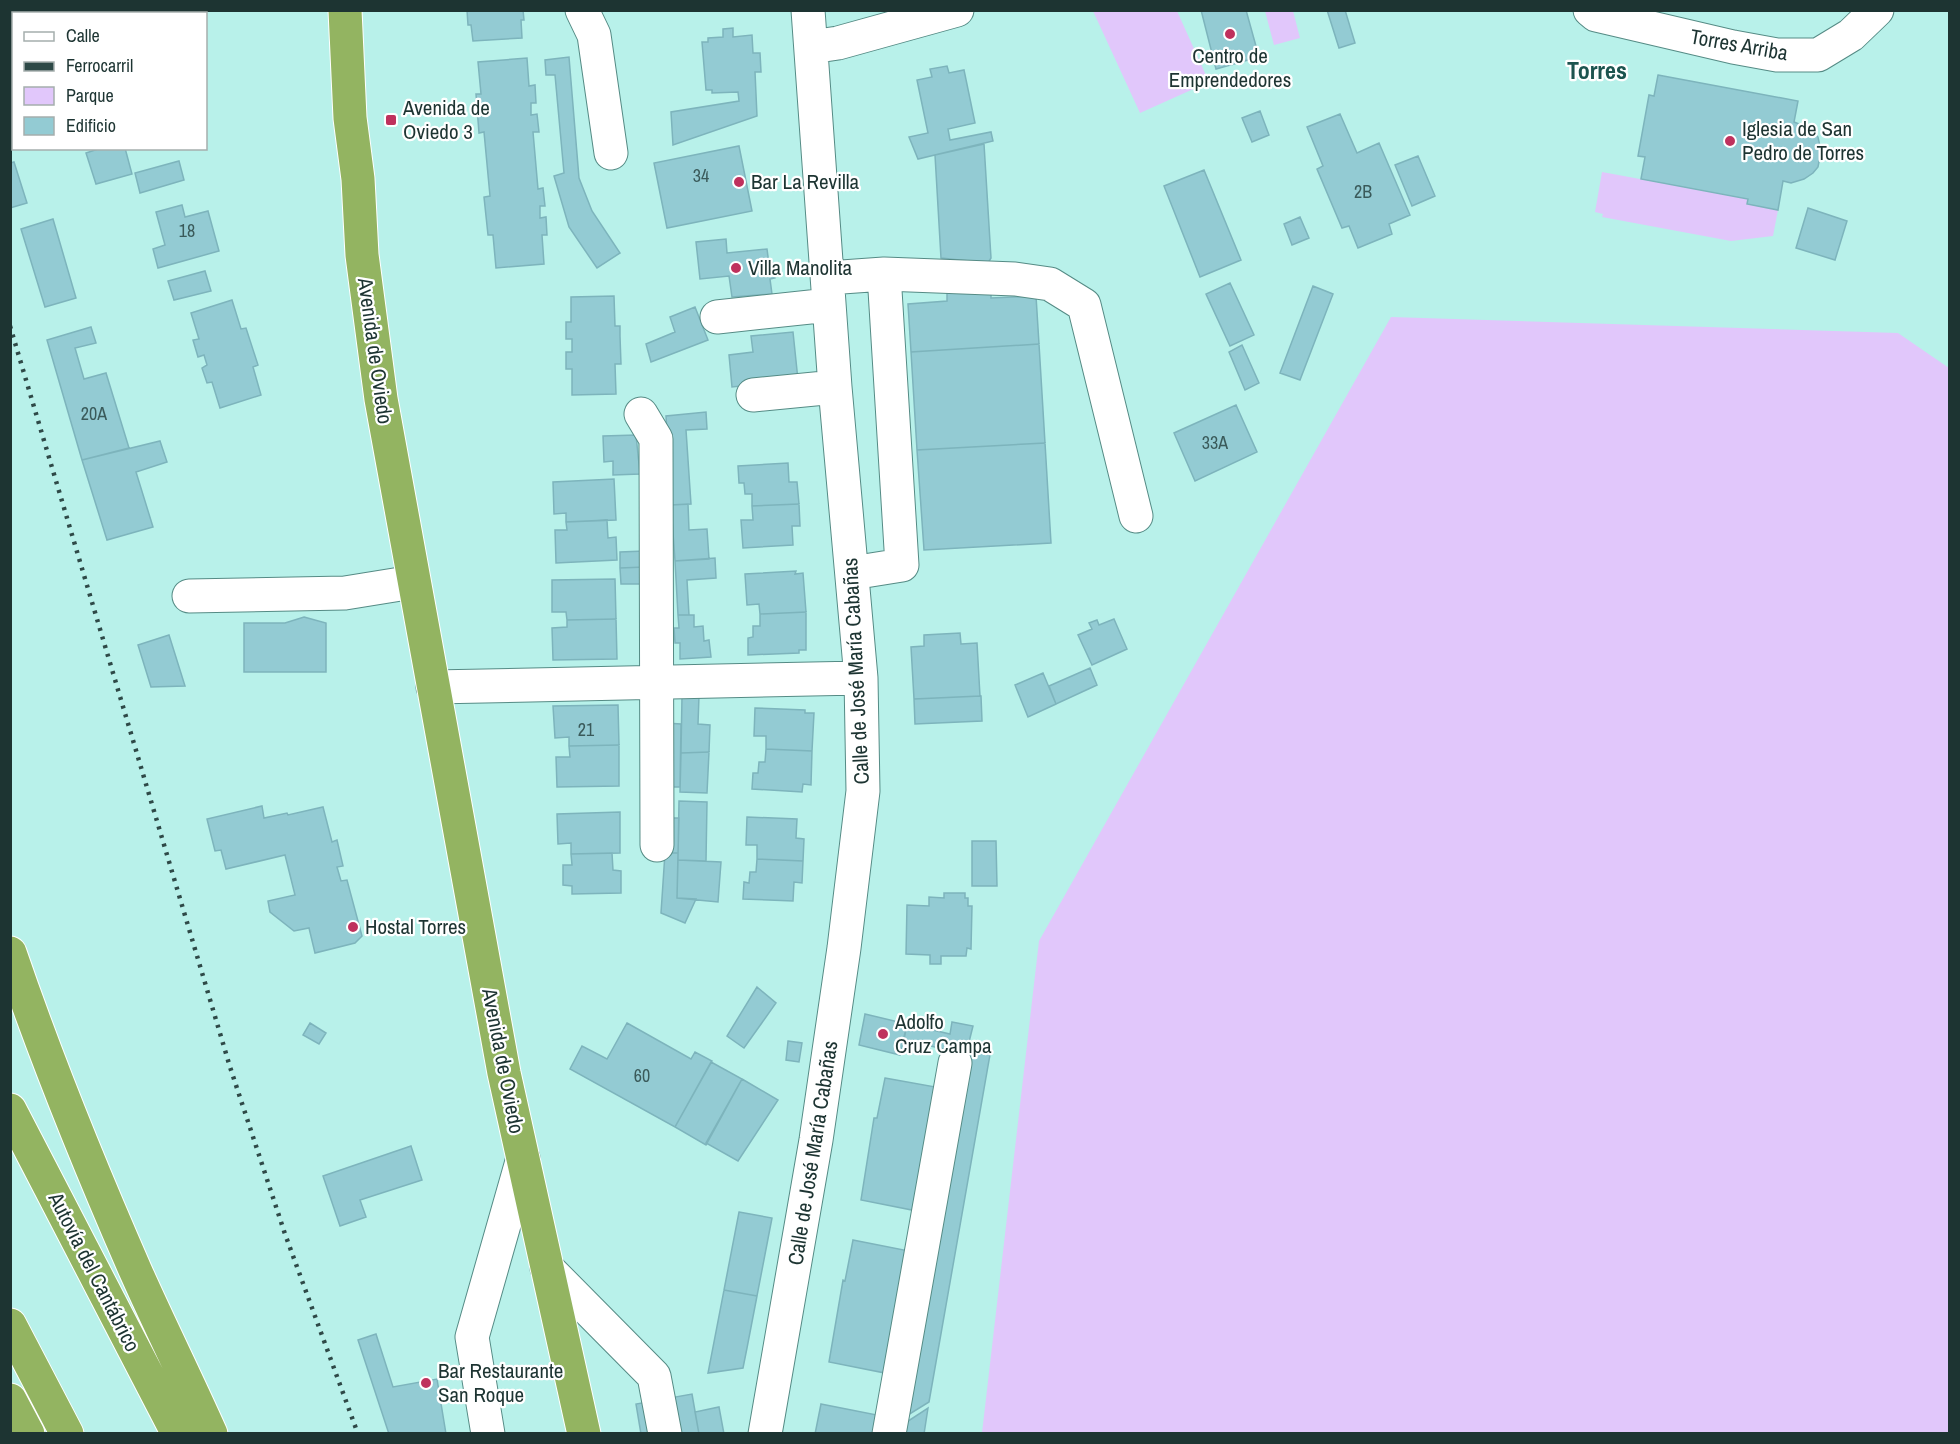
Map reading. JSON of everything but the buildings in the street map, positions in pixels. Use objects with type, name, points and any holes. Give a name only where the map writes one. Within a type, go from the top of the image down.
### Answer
[{"type":"highway","name":"Avenida de Oviedo","points":[[345,10],[350,118],[358,179],[362,255],[379,390],[502,1061],[584,1434]]},
{"type":"highway","points":[[10,953],[100,1188],[211,1434]]},
{"type":"highway","name":"Autovía del Cantábrico","points":[[10,1110],[178,1434]]},
{"type":"highway","points":[[10,1325],[67,1434]]},
{"type":"highway","points":[[10,1400],[28,1434]]},
{"type":"street","points":[[582,10],[594,35],[611,153]]},
{"type":"street","name":"Calle de José María Cabañas","points":[[765,1434],[816,1140],[863,791],[861,678],[835,387],[808,10]]},
{"type":"street","points":[[810,47],[838,43],[957,10]]},
{"type":"street","name":"Torres Arriba","points":[[1590,10],[1596,15],[1777,55],[1818,55],[1851,35],[1877,10]]},
{"type":"street","points":[[852,573],[902,565],[884,274]]},
{"type":"street","points":[[717,316],[829,292],[884,274],[1015,279],[1050,284],[1084,305],[1136,516]]},
{"type":"street","points":[[753,394],[835,387]]},
{"type":"street","points":[[642,414],[656,439],[657,845]]},
{"type":"street","points":[[189,596],[345,593],[413,582]]},
{"type":"street","points":[[433,687],[861,678]]},
{"type":"street","points":[[889,1434],[955,1063]]},
{"type":"street","points":[[488,1434],[472,1337],[523,1158]]},
{"type":"street","points":[[547,1268],[654,1376],[665,1434]]},
{"type":"green space","points":[[1093,11],[1177,11],[1209,82],[1140,113]]},
{"type":"green space","points":[[1265,11],[1293,11],[1300,38],[1274,45]]},
{"type":"green space","points":[[1602,172],[1748,199],[1747,204],[1778,210],[1773,236],[1731,241],[1602,217],[1603,214],[1595,212]]},
{"type":"green space","points":[[1391,317],[1898,333],[1949,368],[1949,1433],[982,1433],[1039,941]]},
{"type":"railway","points":[[10,326],[230,1067],[285,1234],[358,1434]]},
{"type":"place","name":"Centro de Emprendedores","points":[[1230,34]]},
{"type":"place","name":"Avenida de Oviedo 3","points":[[391,120]]},
{"type":"place","name":"Iglesia de San Pedro de Torres","points":[[1730,141]]},
{"type":"place","name":"Bar La Revilla","points":[[739,182]]},
{"type":"place","name":"Villa Manolita","points":[[736,268]]},
{"type":"place","name":"Hostal Torres","points":[[353,927]]},
{"type":"place","name":"Adolfo Cruz Campa","points":[[883,1034]]},
{"type":"place","name":"Bar Restaurante San Roque","points":[[426,1383]]},
{"type":"district","name":"Torres","points":[[1597,71]]}]
